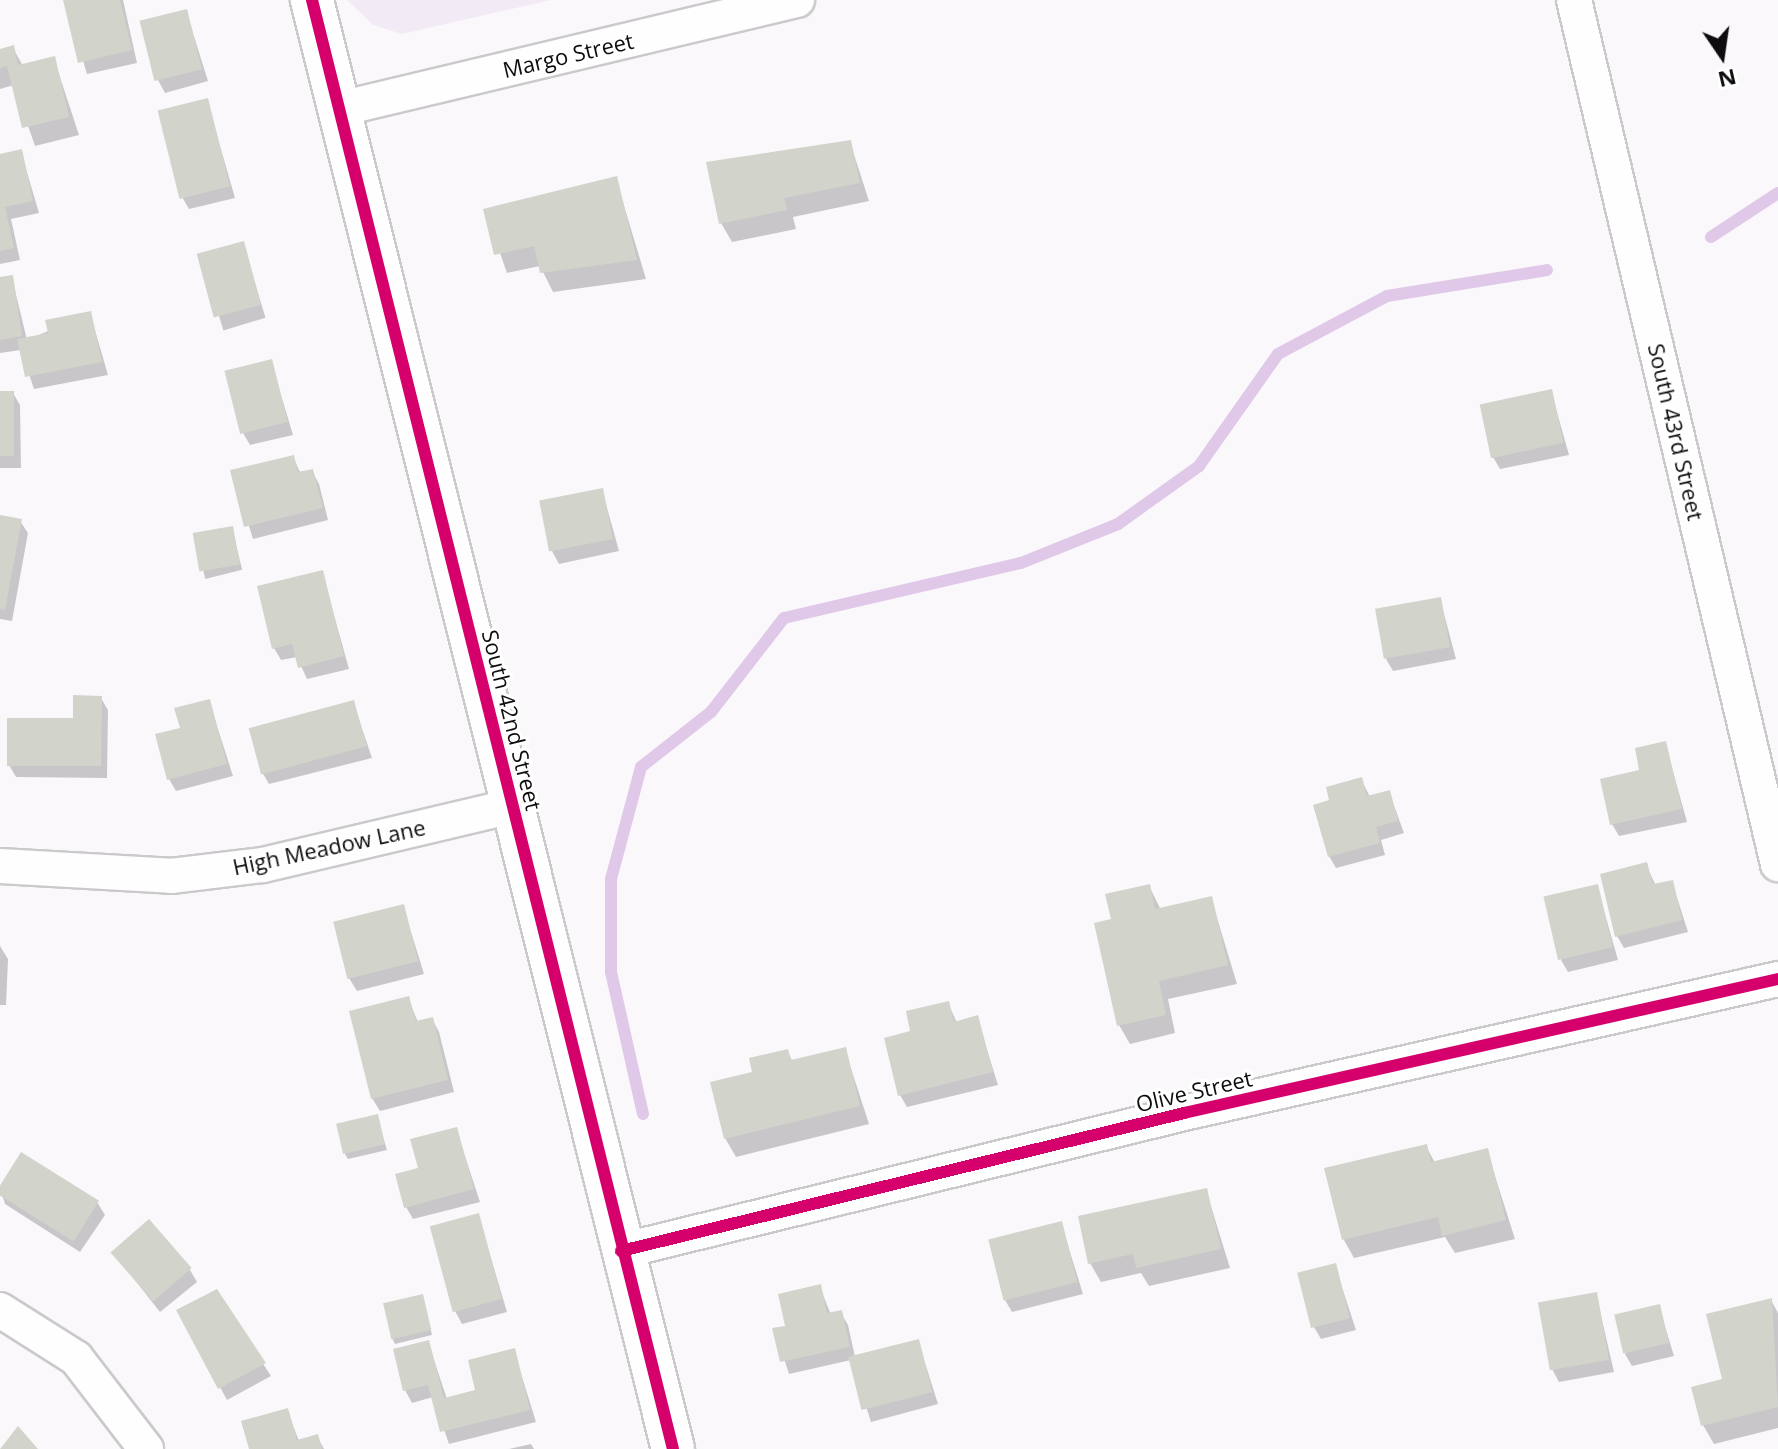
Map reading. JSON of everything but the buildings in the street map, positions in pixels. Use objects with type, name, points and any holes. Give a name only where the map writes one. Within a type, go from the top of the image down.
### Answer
[{"type":"street","name":"South 42nd Street","points":[[312,0],[621,1251],[673,1449]]},
{"type":"street","name":"Margo Street","points":[[339,109],[797,0]]},
{"type":"street","name":"South 43rd Street","points":[[1574,0],[1778,864]]},
{"type":"street","name":"High Meadow Lane","points":[[0,866],[171,876],[263,865],[513,806]]},
{"type":"street","name":"Olive Street","points":[[621,1251],[1184,1113],[1778,979]]},
{"type":"street","points":[[0,1310],[76,1358],[146,1449]]},
{"type":"shaded area","points":[[347,0],[551,0],[402,34],[373,25]]},
{"type":"waterway","points":[[1711,237],[1778,193]]},
{"type":"waterway","points":[[643,1114],[611,972],[611,879],[641,767],[711,712],[784,618],[1021,563],[1118,524],[1199,466],[1278,354],[1387,296],[1547,270]]},
{"type":"cycle path","points":[[312,0],[673,1449]]},
{"type":"cycle path","points":[[621,1251],[1184,1113],[1778,979]]}]
